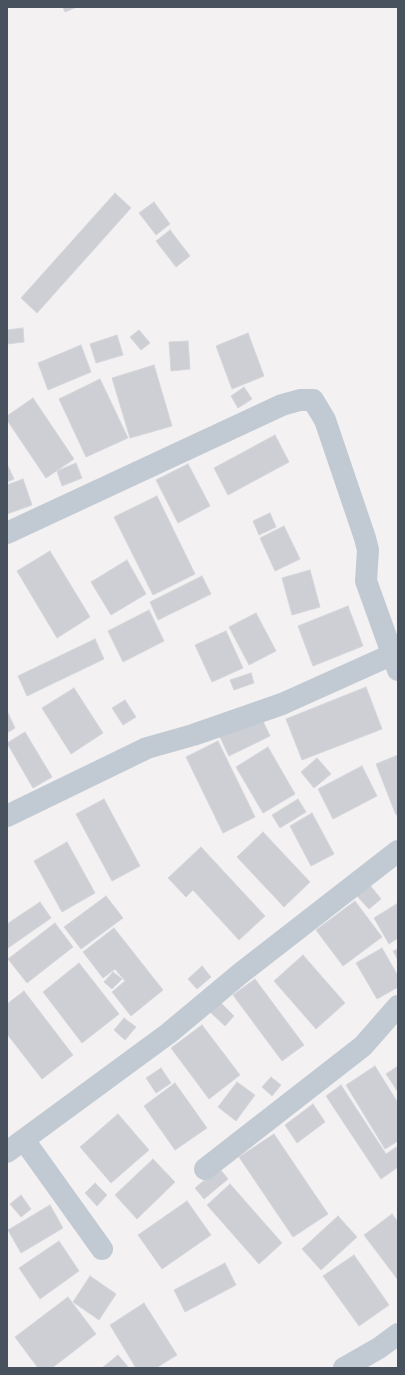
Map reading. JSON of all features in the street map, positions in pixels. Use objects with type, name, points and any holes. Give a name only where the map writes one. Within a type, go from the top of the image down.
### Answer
[{"type":"street","points":[[7,533],[282,405],[300,400],[313,400],[325,420],[365,538],[368,550],[366,581],[394,662],[282,704],[193,735],[147,748],[7,816]]},
{"type":"street","points":[[102,1249],[15,1146],[169,1033],[241,973],[398,851]]},
{"type":"street","points":[[205,1169],[363,1046],[398,1006]]},
{"type":"street","points":[[344,1368],[379,1348],[398,1334]]},
{"type":"building","points":[[63,7],[77,7],[65,12]]},
{"type":"building","points":[[115,193],[131,208],[37,313],[21,298]]},
{"type":"building","points":[[154,202],[170,224],[156,235],[139,213]]},
{"type":"building","points":[[170,230],[190,256],[176,267],[156,241]]},
{"type":"building","points":[[23,328],[24,342],[7,344],[7,330]]},
{"type":"building","points":[[139,330],[150,343],[141,350],[130,337]]},
{"type":"building","points":[[248,333],[264,376],[232,389],[216,346]]},
{"type":"building","points":[[117,335],[123,355],[96,363],[90,344]]},
{"type":"building","points":[[188,341],[190,369],[171,371],[169,342]]},
{"type":"building","points":[[81,345],[91,372],[48,390],[38,363]]},
{"type":"building","points":[[154,365],[172,426],[130,438],[112,378]]},
{"type":"building","points":[[100,379],[128,438],[86,457],[59,399]]},
{"type":"building","points":[[244,387],[252,399],[238,408],[231,396]]},
{"type":"building","points":[[33,398],[74,459],[46,478],[7,420],[7,416]]},
{"type":"building","points":[[275,435],[289,462],[228,495],[214,468]]},
{"type":"building","points":[[76,463],[82,478],[62,486],[57,471]]},
{"type":"building","points":[[7,464],[14,479],[7,482]]},
{"type":"building","points":[[188,464],[210,506],[178,523],[156,480]]},
{"type":"building","points":[[23,479],[32,505],[7,514],[7,485]]},
{"type":"building","points":[[157,496],[195,574],[153,595],[114,517]]},
{"type":"building","points":[[270,513],[276,527],[259,535],[253,521]]},
{"type":"building","points":[[284,526],[300,559],[275,571],[260,538]]},
{"type":"building","points":[[50,551],[90,617],[57,638],[17,571]]},
{"type":"building","points":[[127,560],[146,594],[111,615],[91,582]]},
{"type":"building","points":[[310,570],[320,607],[292,615],[282,578]]},
{"type":"building","points":[[202,576],[211,594],[158,620],[150,602]]},
{"type":"building","points":[[348,606],[363,646],[313,666],[298,626]]},
{"type":"building","points":[[149,610],[164,641],[123,662],[108,631]]},
{"type":"building","points":[[256,613],[276,651],[249,665],[229,627]]},
{"type":"building","points":[[226,631],[243,668],[212,682],[195,645]]},
{"type":"building","points":[[95,639],[104,659],[27,696],[18,676]]},
{"type":"building","points":[[251,673],[254,683],[234,690],[230,680]]},
{"type":"building","points":[[366,687],[382,729],[302,760],[286,719]]},
{"type":"building","points":[[74,688],[103,733],[71,754],[42,708]]},
{"type":"building","points":[[125,700],[136,717],[123,725],[112,708]]},
{"type":"building","points":[[7,711],[15,728],[7,733]]},
{"type":"building","points":[[260,715],[270,736],[229,756],[219,735]]},
{"type":"building","points":[[25,732],[52,777],[33,788],[7,743]]},
{"type":"building","points":[[218,741],[255,817],[223,833],[186,757]]},
{"type":"building","points":[[268,747],[295,794],[263,813],[236,767]]},
{"type":"building","points":[[398,755],[398,814],[396,815],[376,764]]},
{"type":"building","points":[[317,758],[331,774],[314,788],[301,772]]},
{"type":"building","points":[[362,766],[377,796],[333,819],[318,789]]},
{"type":"building","points":[[104,799],[140,866],[112,881],[76,814]]},
{"type":"building","points":[[298,799],[306,812],[280,828],[272,815]]},
{"type":"building","points":[[312,813],[334,854],[311,866],[290,826]]},
{"type":"building","points":[[263,832],[310,882],[284,907],[237,857]]},
{"type":"building","points":[[67,842],[95,893],[62,912],[34,861]]},
{"type":"building","points":[[201,847],[265,916],[239,940],[193,890],[186,897],[168,878]]},
{"type":"building","points":[[369,884],[381,899],[369,909],[356,895]]},
{"type":"building","points":[[106,896],[123,918],[81,949],[64,927]]},
{"type":"building","points":[[355,901],[382,937],[343,966],[316,930]]},
{"type":"building","points":[[40,902],[51,918],[8,948],[7,924]]},
{"type":"building","points":[[398,903],[398,938],[389,944],[374,918]]},
{"type":"building","points":[[55,923],[73,947],[27,983],[8,959]]},
{"type":"building","points":[[114,928],[163,990],[131,1016],[112,992],[125,981],[115,969],[103,978],[83,952]]},
{"type":"building","points":[[382,948],[398,976],[398,987],[377,999],[356,963]]},
{"type":"building","points":[[398,949],[398,960],[393,951]]},
{"type":"building","points":[[303,955],[345,1003],[316,1029],[274,981]]},
{"type":"building","points":[[79,963],[119,1014],[82,1043],[43,992]]},
{"type":"building","points":[[202,966],[211,977],[197,989],[188,979]]},
{"type":"building","points":[[113,972],[122,979],[112,989],[104,982]]},
{"type":"building","points":[[255,979],[304,1045],[282,1061],[233,995]]},
{"type":"building","points":[[24,991],[73,1055],[42,1079],[7,1034],[7,1004]]},
{"type":"building","points":[[220,1002],[234,1016],[225,1026],[210,1012]]},
{"type":"building","points":[[124,1018],[136,1027],[125,1040],[114,1030]]},
{"type":"building","points":[[202,1025],[240,1075],[209,1099],[171,1048]]},
{"type":"building","points":[[375,1066],[398,1103],[398,1141],[385,1149],[346,1085]]},
{"type":"building","points":[[398,1066],[398,1092],[386,1074]]},
{"type":"building","points":[[161,1068],[171,1083],[156,1093],[146,1078]]},
{"type":"building","points":[[271,1077],[281,1085],[272,1096],[262,1087]]},
{"type":"building","points":[[237,1082],[255,1095],[236,1121],[218,1107]]},
{"type":"building","points":[[175,1083],[207,1128],[175,1150],[144,1106]]},
{"type":"building","points":[[341,1085],[386,1154],[398,1146],[398,1167],[381,1179],[326,1096]]},
{"type":"building","points":[[313,1104],[325,1122],[297,1143],[285,1125]]},
{"type":"building","points":[[118,1114],[149,1150],[111,1183],[80,1147]]},
{"type":"building","points":[[274,1134],[328,1214],[293,1237],[239,1157]]},
{"type":"building","points":[[153,1159],[175,1182],[137,1219],[115,1195]]},
{"type":"building","points":[[219,1168],[228,1179],[204,1199],[195,1188]]},
{"type":"building","points":[[95,1183],[107,1195],[97,1206],[85,1193]]},
{"type":"building","points":[[230,1184],[282,1243],[259,1264],[207,1205]]},
{"type":"building","points":[[21,1195],[31,1209],[21,1217],[10,1204]]},
{"type":"building","points":[[187,1201],[211,1235],[162,1269],[138,1235]]},
{"type":"building","points":[[50,1205],[63,1228],[21,1253],[8,1230]]},
{"type":"building","points":[[392,1214],[398,1222],[398,1280],[364,1235]]},
{"type":"building","points":[[338,1216],[357,1237],[321,1270],[302,1249]]},
{"type":"building","points":[[59,1241],[79,1271],[40,1299],[19,1268]]},
{"type":"building","points":[[354,1255],[389,1305],[359,1326],[323,1276]]},
{"type":"building","points":[[225,1263],[236,1285],[185,1312],[174,1290]]},
{"type":"building","points":[[90,1276],[116,1294],[99,1320],[73,1302]]},
{"type":"building","points":[[68,1297],[96,1334],[52,1368],[38,1368],[15,1337]]},
{"type":"building","points":[[144,1303],[177,1355],[156,1368],[136,1368],[110,1325]]},
{"type":"building","points":[[118,1355],[129,1368],[102,1368]]}]
